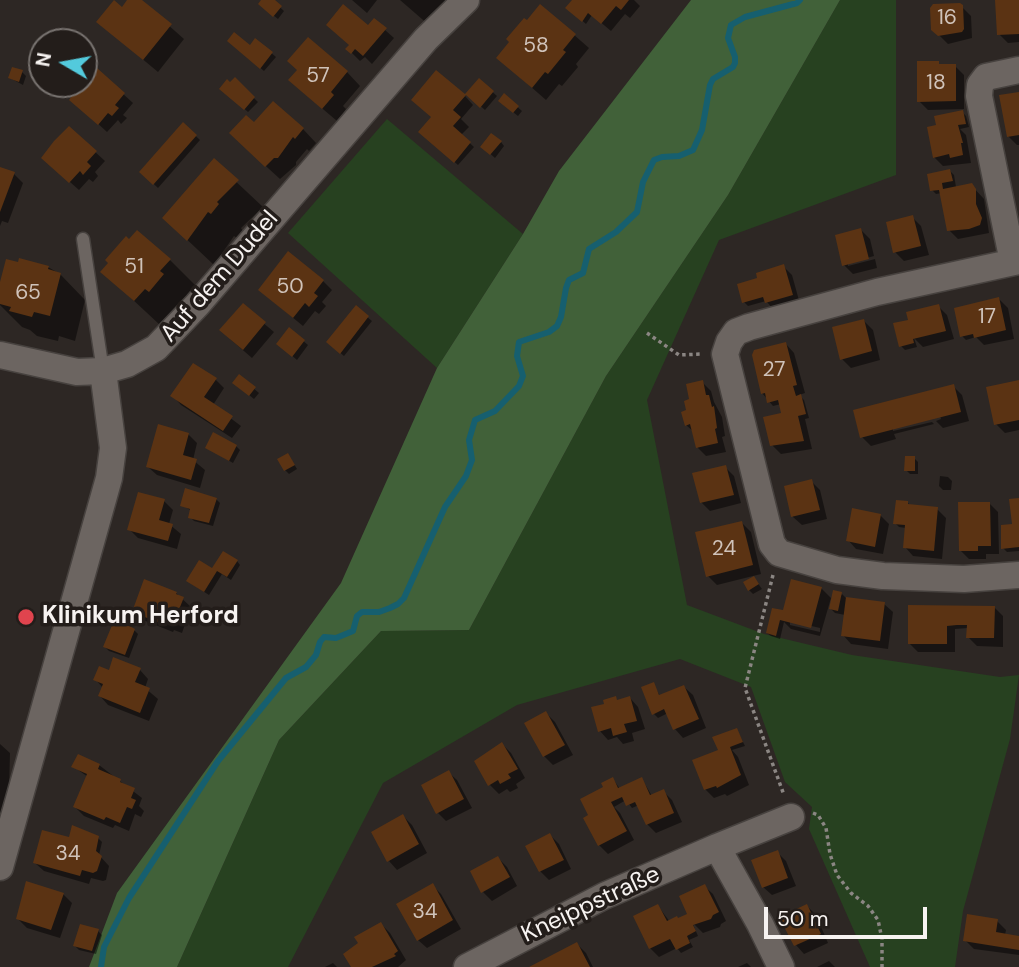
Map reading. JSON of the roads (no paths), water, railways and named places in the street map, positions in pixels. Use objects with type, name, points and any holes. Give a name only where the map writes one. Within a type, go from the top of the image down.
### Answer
[{"type":"street","name":"Auf dem Dudel","points":[[103,371],[127,364],[156,348],[206,295],[426,39],[466,0]]},
{"type":"street","points":[[1019,70],[986,77],[980,85],[979,96],[1016,262],[877,292],[749,327],[736,332],[729,342],[726,354],[772,544],[779,553],[837,570],[883,576],[964,579],[1019,575]]},
{"type":"street","points":[[0,355],[76,372],[103,371],[113,448],[109,478],[0,867]]},
{"type":"street","name":"Kneippstraße","points":[[467,967],[604,895],[791,817]]},
{"type":"street","points":[[717,847],[781,967]]},
{"type":"lane","points":[[83,239],[103,371]]},
{"type":"waterway","points":[[101,967],[104,947],[129,898],[218,761],[286,678],[306,667],[316,655],[324,637],[336,638],[353,631],[357,616],[362,612],[379,612],[398,604],[404,598],[445,507],[466,476],[472,460],[469,440],[475,420],[495,411],[519,386],[523,376],[517,356],[519,342],[549,332],[557,326],[569,280],[583,273],[589,249],[616,232],[637,212],[643,182],[654,160],[679,156],[693,150],[702,130],[710,85],[713,79],[735,63],[728,38],[731,25],[745,17],[800,0]]},
{"type":"place","name":"Klinikum Herford","points":[[26,617]]}]
